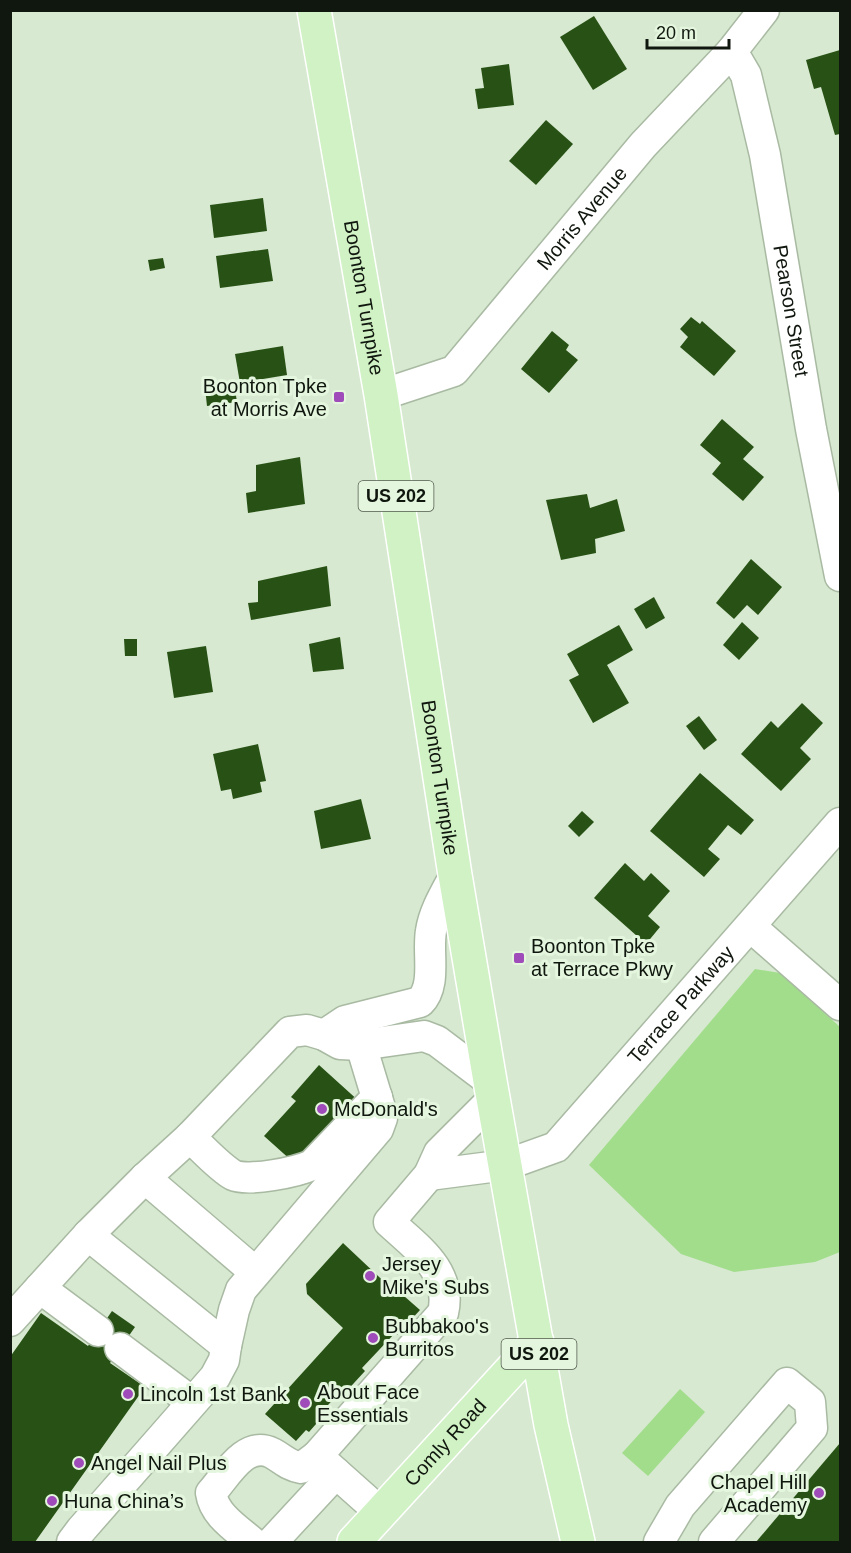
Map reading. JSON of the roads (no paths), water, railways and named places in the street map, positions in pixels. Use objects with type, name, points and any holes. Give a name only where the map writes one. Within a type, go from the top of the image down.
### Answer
[{"type":"main road","name":"Boonton Turnpike","points":[[314,10],[381,395],[455,875],[492,1090],[551,1425],[578,1542]]},
{"type":"main road","name":"Comly Road","points":[[354,1542],[537,1342]]},
{"type":"street","name":"Morris Avenue","points":[[381,395],[454,371],[643,145],[732,51],[764,10]]},
{"type":"street","name":"Pearson Street","points":[[732,51],[746,75],[765,155],[811,429],[840,576]]},
{"type":"street","name":"Terrace Parkway","points":[[429,1175],[506,1165],[556,1147],[840,824]]},
{"type":"street","points":[[324,1035],[345,1021],[420,1002],[426,996],[430,976],[431,929],[440,904],[455,875]]},
{"type":"street","points":[[751,927],[840,1005]]},
{"type":"street","points":[[10,1321],[88,1235],[190,1137],[290,1032],[307,1030],[324,1035],[340,1044],[361,1045],[424,1036],[437,1041],[492,1090],[439,1154],[429,1175],[388,1222],[430,1261],[439,1274],[446,1300],[442,1313],[327,1464],[272,1542]]},
{"type":"street","points":[[72,1542],[215,1377],[224,1360],[234,1310],[241,1290],[378,1129],[382,1118],[361,1045]]},
{"type":"street","points":[[190,1137],[232,1174],[243,1178],[301,1170],[312,1165],[377,1097]]},
{"type":"street","points":[[145,1178],[255,1272]]},
{"type":"street","points":[[88,1235],[226,1346]]},
{"type":"street","points":[[40,1288],[192,1402]]},
{"type":"street","points":[[659,1542],[680,1506],[787,1383],[810,1402],[813,1428],[714,1542]]},
{"type":"street","points":[[252,1542],[223,1516],[213,1504],[211,1493],[244,1454],[255,1449],[266,1450],[290,1466],[301,1468],[327,1464]]},
{"type":"street","points":[[327,1464],[381,1514]]},
{"type":"place","name":"Boonton Tpke at Morris Ave","points":[[339,397]]},
{"type":"place","name":"Boonton Tpke at Terrace Pkwy","points":[[519,958]]},
{"type":"place","name":"McDonald's","points":[[322,1109]]},
{"type":"place","name":"Jersey Mike's Subs","points":[[370,1276]]},
{"type":"place","name":"Bubbakoo's Burritos","points":[[373,1338]]},
{"type":"place","name":"Lincoln 1st Bank","points":[[128,1394]]},
{"type":"place","name":"About Face Essentials","points":[[305,1403]]},
{"type":"place","name":"Angel Nail Plus","points":[[79,1463]]},
{"type":"place","name":"Chapel Hill Academy","points":[[819,1493]]},
{"type":"place","name":"Huna China’s","points":[[52,1501]]}]
